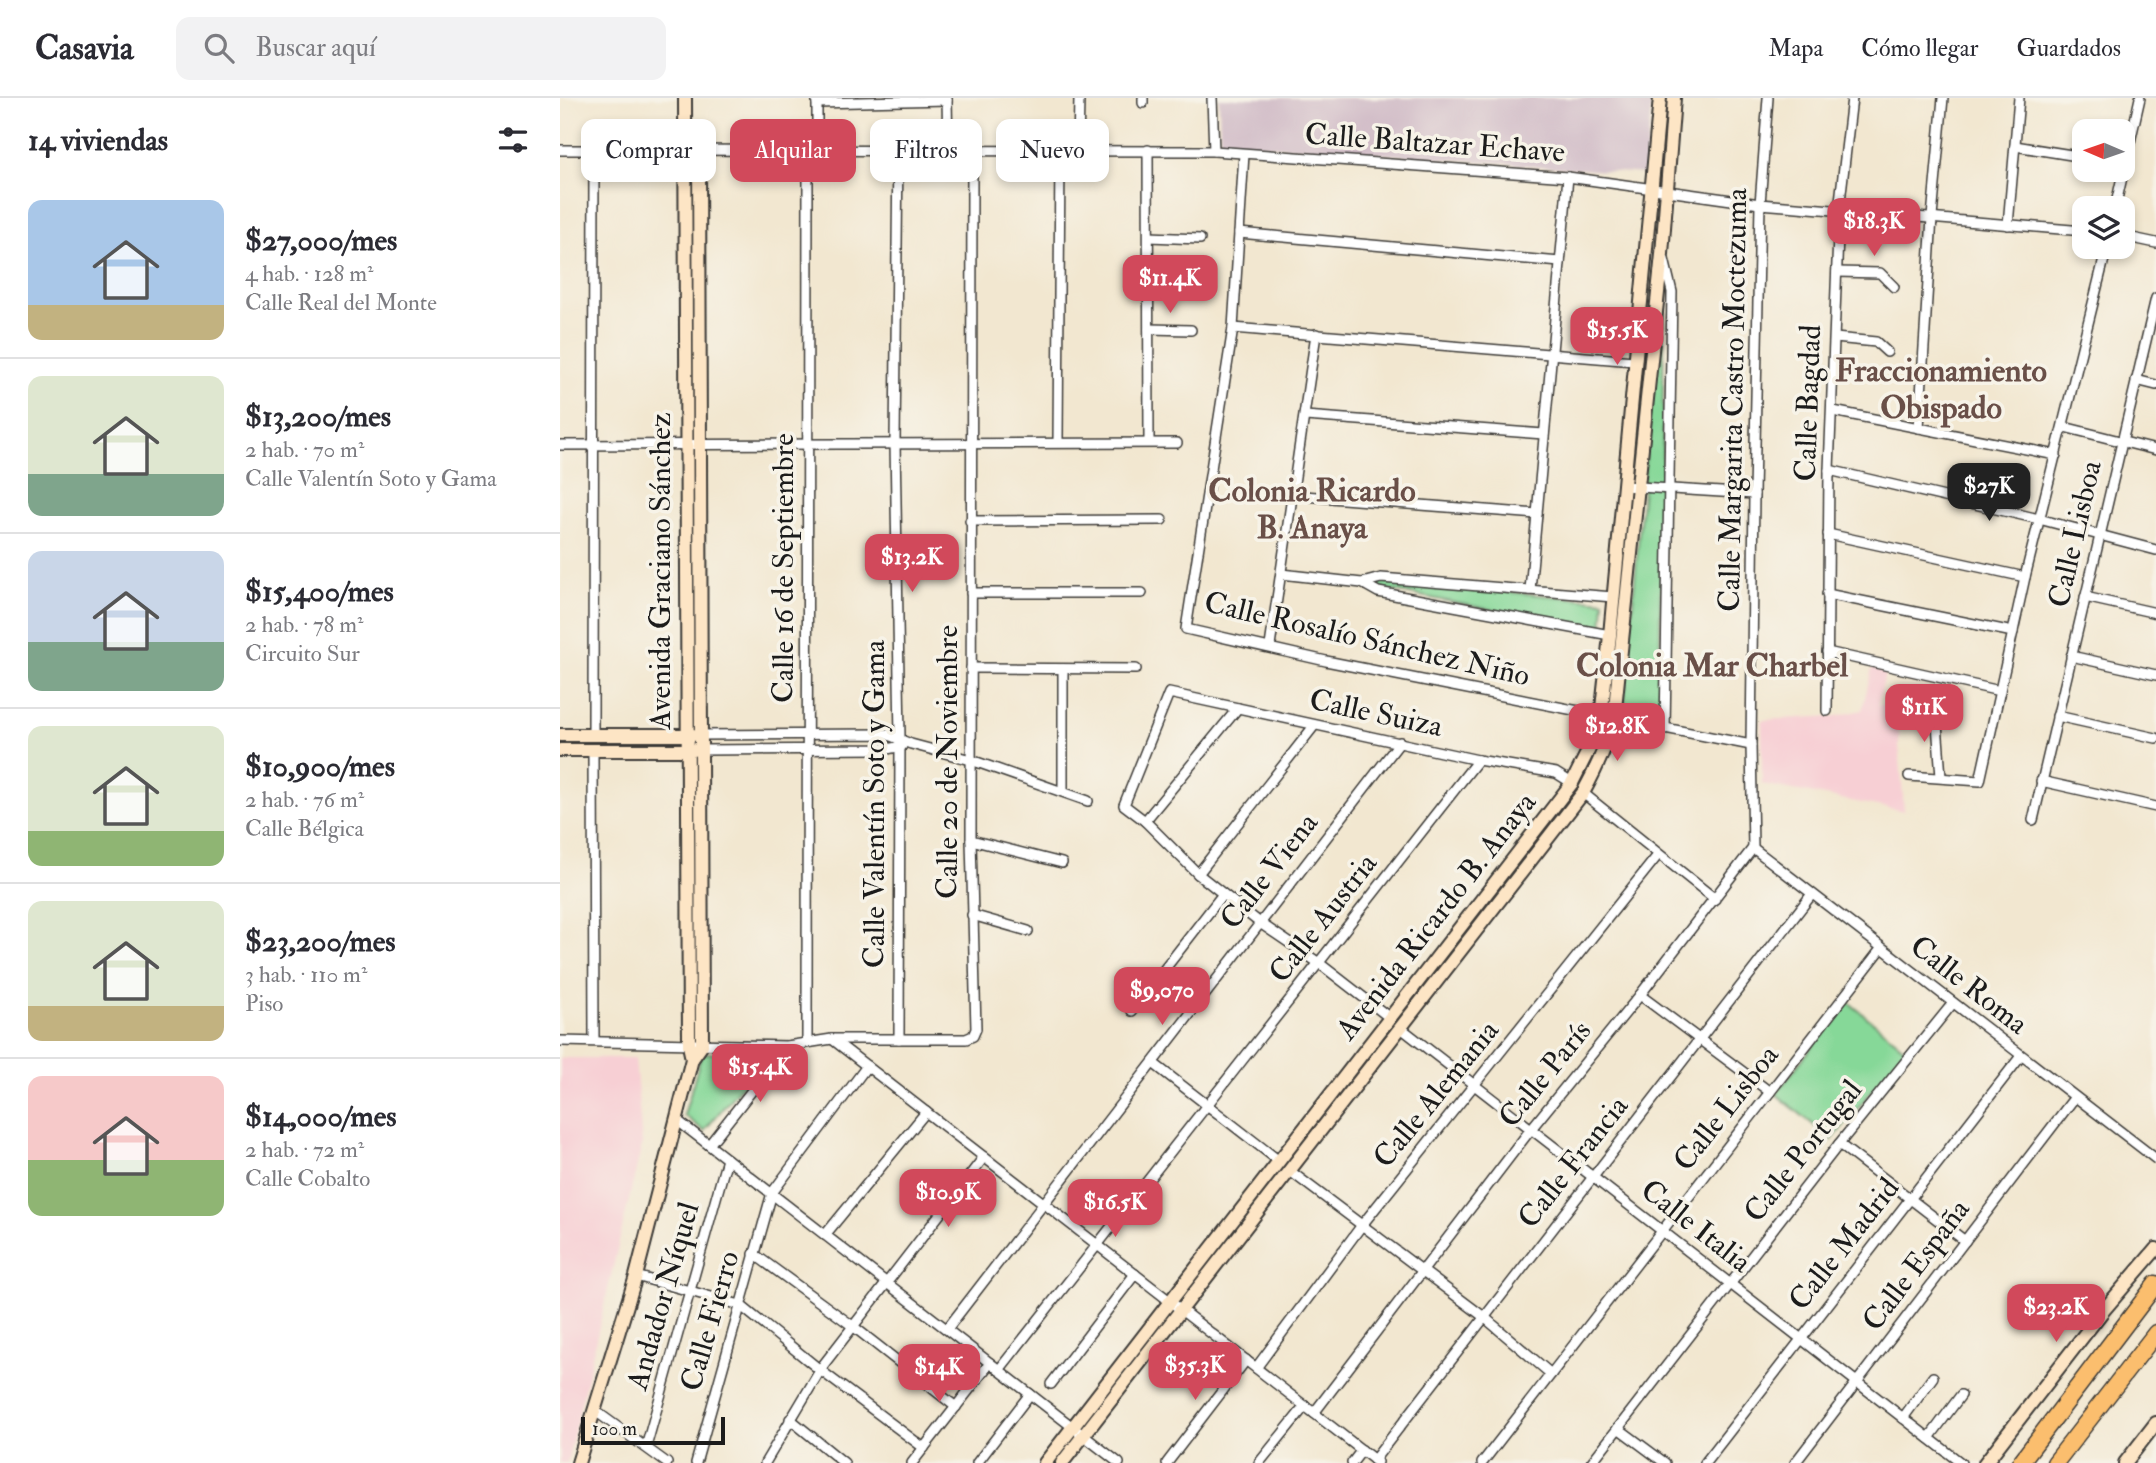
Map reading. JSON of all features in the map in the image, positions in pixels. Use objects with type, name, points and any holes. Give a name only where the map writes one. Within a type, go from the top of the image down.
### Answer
[{"type":"highway","points":[[2142,1302],[2156,1274]]},
{"type":"highway","points":[[2020,1463],[2156,1284]]},
{"type":"highway","points":[[2055,1463],[2156,1333]]},
{"type":"main road","name":"Avenida Graciano Sánchez","points":[[685,98],[685,119]]},
{"type":"main road","name":"Avenida Ricardo B. Anaya","points":[[1045,1463],[1078,1432],[1176,1306],[1290,1171],[1583,793],[1607,745],[1613,597],[1660,98]]},
{"type":"main road","name":"Avenida Ricardo B. Anaya","points":[[1176,1306],[1279,1161],[1572,783],[1607,718],[1637,487],[1662,254],[1674,98]]},
{"type":"main road","name":"Avenida Graciano Sánchez","points":[[685,182],[703,891],[696,1045]]},
{"type":"main road","name":"Avenida Graciano Sánchez","points":[[696,1045],[688,892],[687,735],[698,182]]},
{"type":"main road","points":[[560,735],[701,736]]},
{"type":"main road","points":[[560,750],[701,750]]},
{"type":"main road","points":[[688,892],[703,891]]},
{"type":"main road","points":[[1432,963],[1444,972]]},
{"type":"main road","points":[[578,1463],[636,1276],[696,1045]]},
{"type":"main road","points":[[1347,1074],[1358,1083]]},
{"type":"main road","points":[[1985,1463],[2102,1312],[2156,1249]]},
{"type":"main road","points":[[2125,1463],[2156,1423]]},
{"type":"main road","name":"Avenida Ricardo B. Anaya","points":[[1062,1463],[1078,1432]]},
{"type":"street","points":[[1079,98],[1079,119]]},
{"type":"street","points":[[1212,98],[1214,151]]},
{"type":"street","name":"Calle Margarita Castro Moctezuma","points":[[1751,746],[1760,204],[1768,98]]},
{"type":"street","name":"Calle Bagdad","points":[[1827,712],[1829,470],[1839,210],[1852,98]]},
{"type":"street","points":[[1919,428],[1932,217],[1943,98]]},
{"type":"street","points":[[2008,225],[2019,98]]},
{"type":"street","points":[[2135,119],[2140,98]]},
{"type":"street","points":[[817,101],[947,99],[947,119]]},
{"type":"street","name":"Calle 16 de Septiembre","points":[[817,101],[817,119]]},
{"type":"street","points":[[2015,146],[2072,155]]},
{"type":"street","name":"Calle Baltazar Echave","points":[[560,150],[581,149]]},
{"type":"street","points":[[1148,150],[1149,442]]},
{"type":"street","name":"Calle Baltazar Echave","points":[[1109,151],[1214,151],[1568,177],[1760,204],[2072,230]]},
{"type":"street","name":"Calle Rosalío Sánchez Niño","points":[[1244,154],[1233,328],[1186,629],[1270,646],[1326,661],[1751,746]]},
{"type":"street","points":[[1530,590],[1568,177]]},
{"type":"street","points":[[593,735],[594,182]]},
{"type":"street","name":"Calle 16 de Septiembre","points":[[807,1042],[808,182]]},
{"type":"street","name":"Calle Valentín Soto y Gama","points":[[898,182],[895,443],[900,743],[899,1039]]},
{"type":"street","name":"Calle 20 de Noviembre","points":[[899,1039],[966,1039],[972,1036],[976,1029],[971,840],[972,182]]},
{"type":"street","points":[[1058,442],[1060,182]]},
{"type":"street","points":[[1239,233],[1560,262]]},
{"type":"street","points":[[1149,237],[1200,239]]},
{"type":"street","points":[[2135,239],[2156,243]]},
{"type":"street","points":[[1662,254],[1672,292],[1665,729]]},
{"type":"street","points":[[1909,776],[1980,781],[2025,577],[2104,259]]},
{"type":"street","points":[[1837,272],[1880,273],[1894,286]]},
{"type":"street","name":"Calle Lisboa","points":[[2033,820],[2156,298]]},
{"type":"street","points":[[1233,328],[1634,361]]},
{"type":"street","points":[[1149,329],[1191,330]]},
{"type":"street","points":[[1270,646],[1315,334]]},
{"type":"street","points":[[1835,338],[1876,342],[1887,352]]},
{"type":"street","points":[[2137,380],[2156,385]]},
{"type":"street","points":[[1833,411],[2056,455]]},
{"type":"street","points":[[1305,416],[1544,434]]},
{"type":"street","points":[[2064,427],[2156,450]]},
{"type":"street","points":[[560,445],[1177,443]]},
{"type":"street","points":[[1829,470],[2039,519],[2156,550]]},
{"type":"street","points":[[1623,486],[1754,494]]},
{"type":"street","points":[[1291,495],[1536,514]]},
{"type":"street","points":[[970,521],[1162,520]]},
{"type":"street","points":[[1828,534],[2025,577]]},
{"type":"street","points":[[1281,574],[1362,583],[1381,578],[1613,597]]},
{"type":"street","points":[[1362,583],[1378,592],[1610,635]]},
{"type":"street","points":[[971,593],[1142,593]]},
{"type":"street","points":[[1827,594],[2013,632]]},
{"type":"street","points":[[2085,597],[2156,614]]},
{"type":"street","points":[[1827,652],[2000,691]]},
{"type":"street","points":[[2071,656],[2156,675]]},
{"type":"street","points":[[971,668],[1136,669]]},
{"type":"street","points":[[1063,668],[1063,791]]},
{"type":"street","name":"Calle Suiza","points":[[1144,821],[1124,804],[1169,693],[1478,760],[1556,773],[1572,783]]},
{"type":"street","points":[[1238,708],[1144,821],[1198,874],[1390,1018]]},
{"type":"street","points":[[1936,710],[1941,777]]},
{"type":"street","points":[[2057,716],[2156,738]]},
{"type":"street","points":[[1198,874],[1314,726]]},
{"type":"street","points":[[701,736],[886,734],[900,743]]},
{"type":"street","name":"Calle Viena","points":[[947,1329],[1400,742]]},
{"type":"street","points":[[701,750],[807,750],[911,744],[971,760],[1088,801]]},
{"type":"street","points":[[1751,746],[1753,848]]},
{"type":"street","points":[[593,750],[594,1041]]},
{"type":"street","name":"Calle Austria","points":[[999,1370],[1478,760]]},
{"type":"street","points":[[2041,781],[2156,807]]},
{"type":"street","points":[[1583,793],[1715,899]]},
{"type":"street","points":[[971,840],[1062,863]]},
{"type":"street","name":"Calle Roma","points":[[1753,848],[2156,1159]]},
{"type":"street","name":"Calle París","points":[[1314,1413],[1531,1129],[1640,995],[1753,848]]},
{"type":"street","name":"Calle Alemania","points":[[1256,1368],[1362,1226],[1658,855]]},
{"type":"street","points":[[1132,1011],[1223,894]]},
{"type":"street","name":"Calle Francia","points":[[1377,1461],[1484,1317],[1812,894]]},
{"type":"street","points":[[972,915],[1027,931]]},
{"type":"street","name":"Calle Lisboa","points":[[1482,1463],[1881,949]]},
{"type":"street","points":[[1640,995],[1770,1092]]},
{"type":"street","name":"Calle Portugal","points":[[1591,1463],[1839,1144],[1953,1003]]},
{"type":"street","name":"Calle Italia","points":[[1401,1028],[1961,1463]]},
{"type":"street","points":[[832,1039],[1377,1461]]},
{"type":"street","points":[[560,1041],[787,1046],[832,1039],[899,1039]]},
{"type":"street","points":[[709,1144],[787,1046]]},
{"type":"street","name":"Calle Madrid","points":[[1705,1463],[2021,1056]]},
{"type":"street","points":[[1153,1063],[1279,1161]]},
{"type":"street","points":[[772,1193],[867,1066]]},
{"type":"street","name":"Calle España","points":[[1795,1463],[2075,1097]]},
{"type":"street","points":[[825,1235],[926,1112]]},
{"type":"street","points":[[678,1121],[1119,1463]]},
{"type":"street","points":[[1839,1144],[1965,1241]]},
{"type":"street","points":[[765,1463],[820,1370],[984,1157]]},
{"type":"street","name":"Andador Níquel","points":[[646,1447],[727,1159]]},
{"type":"street","points":[[1290,1171],[1484,1317],[1551,1374]]},
{"type":"street","name":"Calle Fierro","points":[[696,1463],[772,1193]]},
{"type":"street","points":[[754,1254],[956,1406]]},
{"type":"street","points":[[1051,1384],[1135,1274]]},
{"type":"street","points":[[636,1276],[740,1305],[820,1370],[924,1448]]},
{"type":"street","points":[[1167,1463],[1246,1360]]},
{"type":"street","points":[[912,1463],[990,1363]]},
{"type":"street","points":[[1903,1418],[1933,1377]]},
{"type":"street","points":[[977,1463],[1030,1394]]},
{"type":"street","points":[[1929,1438],[1961,1395]]},
{"type":"street","points":[[1259,1463],[1306,1406]]},
{"type":"street","points":[[594,1410],[667,1463]]},
{"type":"street","points":[[790,1419],[844,1463]]},
{"type":"street","points":[[1618,1428],[1665,1463]]},
{"type":"street","points":[[1352,1463],[1362,1450]]},
{"type":"shaded area","points":[[1219,98],[1652,98],[1645,174],[1220,142]]},
{"type":"shaded area","points":[[1872,668],[1886,670],[1878,705],[1900,703],[1899,746],[1904,811],[1762,784],[1762,720],[1837,716],[1862,710]]},
{"type":"shaded area","points":[[560,1058],[635,1058],[642,1144],[567,1463],[560,1463]]},
{"type":"green space","points":[[1658,313],[1664,313],[1659,715],[1624,707]]},
{"type":"green space","points":[[1380,580],[1604,601],[1602,631],[1379,588],[1377,583]]},
{"type":"green space","points":[[1847,1001],[1906,1049],[1832,1140],[1776,1094]]},
{"type":"green space","points":[[702,1053],[768,1054],[704,1131],[684,1115]]},
{"type":"district","name":"Fraccionamiento Obispado","points":[[1941,390]]},
{"type":"district","name":"Colonia Ricardo B. Anaya","points":[[1312,510]]},
{"type":"district","name":"Colonia Mar Charbel","points":[[1712,666]]}]
